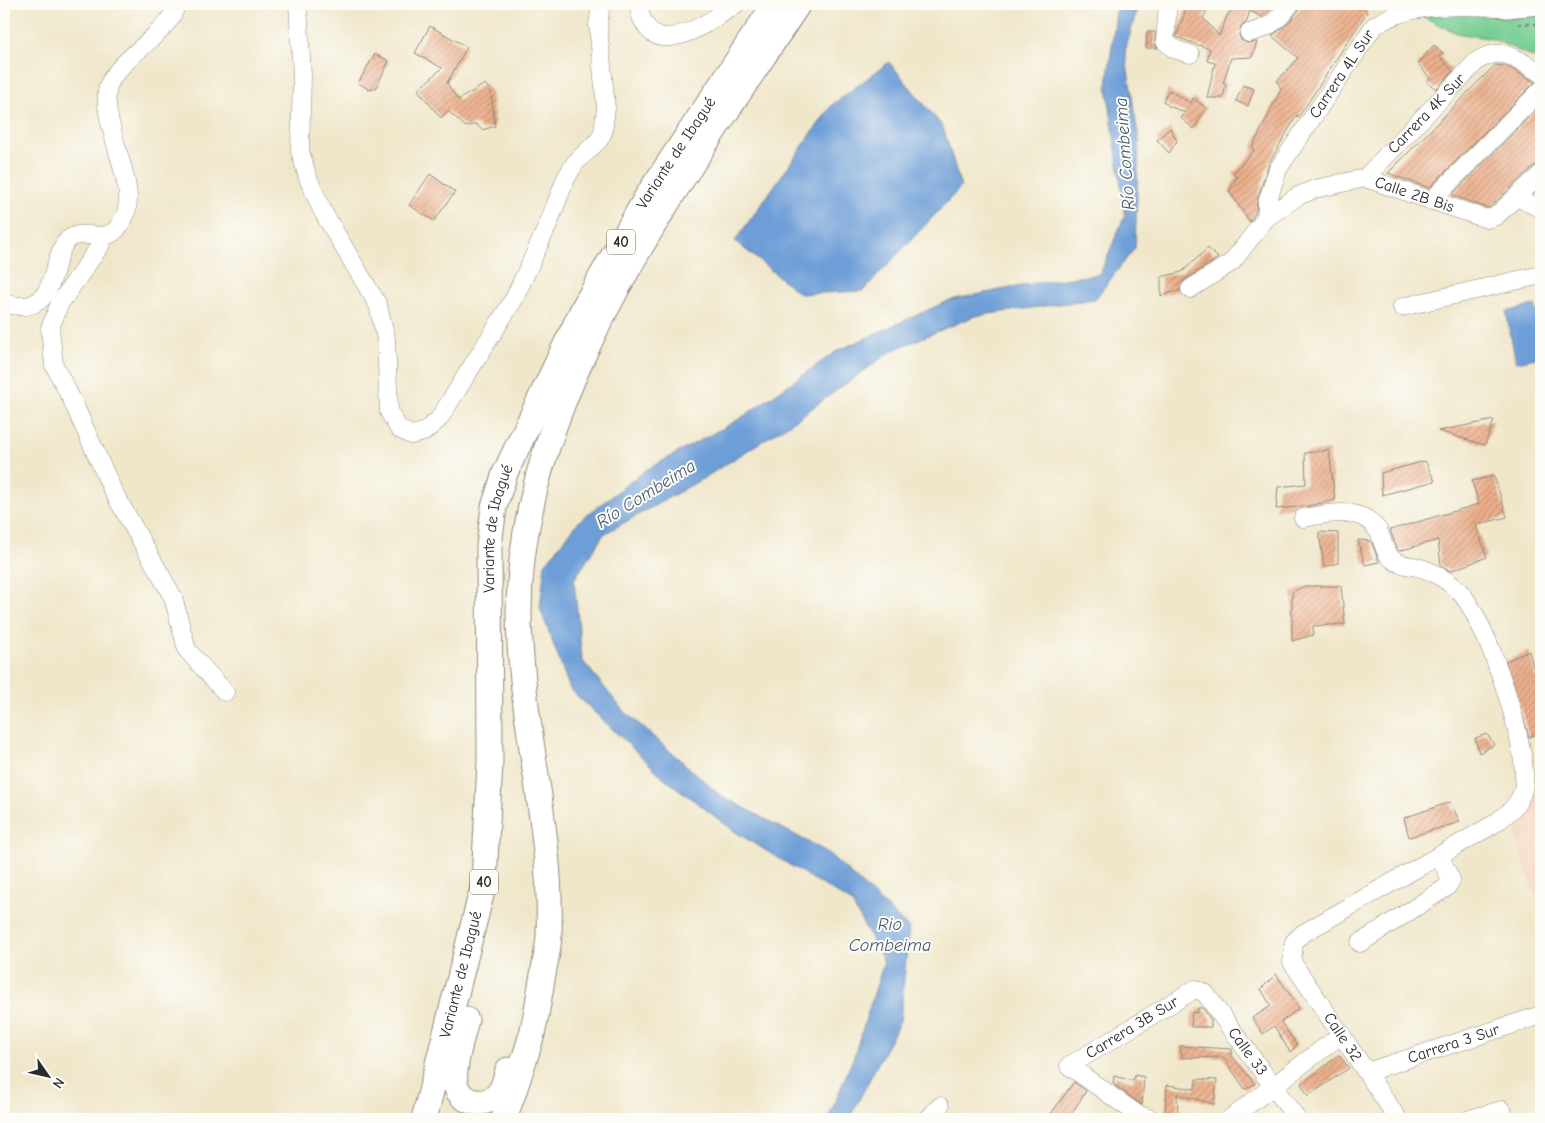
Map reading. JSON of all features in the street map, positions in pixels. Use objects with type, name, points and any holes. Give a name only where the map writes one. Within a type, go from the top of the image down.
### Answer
[{"type":"highway","name":"Variante de Ibagué","points":[[424,1119],[484,883],[490,761],[489,546],[497,497],[505,472],[582,309],[648,195],[775,4]]},
{"type":"highway","name":"Variante de Ibagué","points":[[504,1119],[533,1032],[549,936],[548,870],[522,679],[521,591],[525,539],[540,470],[553,425],[602,316],[663,210],[798,4]]},
{"type":"highway","points":[[484,883],[489,906],[455,1070],[455,1084],[464,1098],[480,1103],[490,1101],[499,1093],[504,1084],[529,994],[536,937],[536,880],[529,826],[538,801]]},
{"type":"main road","points":[[1499,5],[1541,4]]},
{"type":"street","points":[[4,303],[19,308],[36,302],[47,291],[64,245],[70,238],[85,233],[104,236],[116,231],[124,217],[128,200],[125,177],[106,106],[108,85],[118,68],[172,16],[176,4]]},
{"type":"street","points":[[298,4],[302,76],[300,151],[308,178],[323,212],[378,305],[386,339],[389,412],[399,429],[411,435],[424,432],[439,419],[514,299],[547,227],[566,178],[575,163],[599,140],[606,108],[598,25],[601,4]]},
{"type":"street","points":[[639,4],[639,15],[650,32],[663,37],[674,38],[701,26],[736,4]]},
{"type":"street","points":[[1168,4],[1165,41],[1174,49],[1190,54]]},
{"type":"street","points":[[1249,33],[1272,25],[1290,4]]},
{"type":"street","name":"Carrera 4L Sur","points":[[1266,218],[1266,203],[1278,169],[1361,42],[1374,26],[1388,16],[1424,5],[1499,5]]},
{"type":"street","name":"Carrera 4K Sur","points":[[1365,178],[1477,61],[1489,53],[1502,52],[1541,73]]},
{"type":"street","points":[[1431,201],[1541,90]]},
{"type":"street","points":[[1541,174],[1517,197],[1541,209]]},
{"type":"street","name":"Calle 2B Bis","points":[[1266,218],[1298,196],[1315,189],[1365,178],[1487,219],[1496,216],[1517,197]]},
{"type":"street","points":[[1190,289],[1232,262],[1266,218]]},
{"type":"street","points":[[104,236],[100,246],[60,303],[50,328],[54,365],[113,490],[173,597],[187,650],[225,692]]},
{"type":"street","points":[[1402,307],[1541,275]]},
{"type":"street","points":[[1303,518],[1342,512],[1361,516],[1370,522],[1378,532],[1392,560],[1425,569],[1442,577],[1460,592],[1485,637],[1515,722],[1524,767],[1523,791],[1513,809],[1494,824],[1440,855],[1451,880],[1447,888],[1360,943]]},
{"type":"street","name":"Calle 32","points":[[1398,1119],[1292,962],[1291,952],[1294,942],[1302,934],[1440,855]]},
{"type":"street","name":"Carrera 3B Sur","points":[[1151,1119],[1137,1114],[1069,1066],[1195,989]]},
{"type":"street","name":"Calle 33","points":[[1195,989],[1205,992],[1297,1119]]},
{"type":"street","name":"Carrera 3 Sur","points":[[1367,1072],[1541,1015]]},
{"type":"street","points":[[1230,1119],[1342,1034]]},
{"type":"street","points":[[928,1119],[940,1106]]},
{"type":"street","points":[[1470,1119],[1502,1110]]},
{"type":"shaded area","points":[[1541,790],[1541,913],[1515,835],[1528,797]]},
{"type":"green space","points":[[1487,13],[1507,19],[1541,13],[1541,61],[1493,39],[1456,33],[1420,15]]},
{"type":"water","name":"Rio Combeima","points":[[1117,4],[1139,4],[1125,51],[1139,141],[1135,248],[1095,299],[975,316],[893,350],[794,421],[704,478],[604,534],[574,580],[582,660],[622,709],[720,795],[827,852],[909,928],[900,1021],[849,1119],[828,1119],[854,1056],[884,962],[851,902],[737,833],[664,778],[570,689],[540,608],[545,564],[579,521],[646,470],[741,418],[837,351],[950,300],[1036,283],[1100,274],[1125,215],[1107,86]]},
{"type":"water","points":[[889,62],[943,127],[961,187],[863,291],[800,294],[735,241],[832,105]]},
{"type":"water","points":[[1535,305],[1541,334],[1541,357],[1516,362],[1506,312]]},
{"type":"building","points":[[1188,4],[1210,4],[1203,18],[1219,36],[1228,14],[1236,4],[1277,4],[1262,17],[1250,11],[1246,23],[1241,26],[1239,35],[1241,40],[1247,43],[1257,42],[1252,57],[1231,58],[1223,83],[1226,83],[1223,98],[1207,98],[1215,63],[1207,61],[1210,49],[1176,37]]},
{"type":"building","points":[[1300,4],[1362,4],[1367,12],[1298,118],[1297,115],[1269,163],[1257,200],[1256,211],[1250,222],[1229,191],[1237,177],[1233,174],[1254,150],[1252,148],[1281,89],[1277,81],[1298,58],[1272,36],[1289,22],[1299,10]]},
{"type":"building","points":[[430,26],[467,47],[447,83],[458,100],[485,84],[491,92],[495,126],[482,130],[476,124],[466,127],[448,111],[441,118],[418,90],[442,68],[415,53]]},
{"type":"building","points":[[1147,32],[1155,32],[1155,45],[1158,48],[1146,48]]},
{"type":"building","points":[[1434,45],[1443,53],[1440,57],[1453,71],[1436,89],[1427,82],[1430,78],[1418,64]]},
{"type":"building","points":[[375,54],[389,61],[376,88],[370,90],[358,83]]},
{"type":"building","points":[[1495,65],[1506,66],[1535,82],[1429,188],[1388,173]]},
{"type":"building","points":[[1243,85],[1254,89],[1248,106],[1236,101]]},
{"type":"building","points":[[1168,90],[1191,103],[1193,98],[1206,108],[1194,129],[1181,118],[1186,113],[1169,106],[1163,101]]},
{"type":"building","points":[[1541,105],[1541,164],[1534,166],[1490,207],[1487,208],[1452,195]]},
{"type":"building","points":[[1170,128],[1177,141],[1169,153],[1157,140]]},
{"type":"building","points":[[430,174],[455,192],[434,221],[409,205]]},
{"type":"building","points":[[1208,248],[1218,258],[1184,280],[1180,290],[1161,296],[1161,277],[1182,272]]},
{"type":"building","points":[[1494,420],[1485,445],[1438,431]]},
{"type":"building","points":[[1329,450],[1335,500],[1308,506],[1276,509],[1278,487],[1306,484],[1305,453]]},
{"type":"building","points":[[1425,461],[1435,481],[1382,495],[1381,473]]},
{"type":"building","points":[[1494,476],[1507,517],[1476,525],[1487,557],[1450,571],[1441,565],[1438,540],[1399,551],[1397,549],[1390,530],[1479,504],[1472,481]]},
{"type":"building","points":[[1319,532],[1338,533],[1338,563],[1324,567]]},
{"type":"building","points":[[1358,540],[1371,541],[1379,562],[1365,565]]},
{"type":"building","points":[[1305,586],[1341,586],[1345,624],[1313,626],[1313,635],[1292,641],[1292,592]]},
{"type":"building","points":[[1529,651],[1541,697],[1541,733],[1529,737],[1506,661]]},
{"type":"building","points":[[1487,734],[1494,745],[1479,753],[1475,738]]},
{"type":"building","points":[[1450,802],[1460,822],[1409,837],[1404,818]]},
{"type":"building","points":[[1276,974],[1299,1008],[1281,1022],[1297,1045],[1290,1052],[1274,1026],[1263,1034],[1252,1018],[1271,1006],[1261,989]]},
{"type":"building","points":[[1198,1008],[1203,1008],[1211,1020],[1211,1027],[1191,1027],[1192,1012],[1197,1013]]},
{"type":"building","points":[[1180,1046],[1232,1049],[1232,1056],[1255,1084],[1245,1089],[1223,1057],[1182,1058]]},
{"type":"building","points":[[1339,1055],[1349,1068],[1308,1096],[1301,1084]]},
{"type":"building","points":[[1135,1075],[1144,1077],[1142,1105],[1113,1084],[1114,1076],[1133,1081]]},
{"type":"building","points":[[1196,1079],[1217,1080],[1214,1104],[1177,1094],[1178,1118],[1165,1115],[1167,1085],[1195,1089]]},
{"type":"building","points":[[1074,1082],[1086,1091],[1068,1119],[1047,1119]]},
{"type":"water label","name":"Río Combeima","points":[[1125,154]]},
{"type":"water label","name":"Río Combeima","points":[[646,494]]}]
